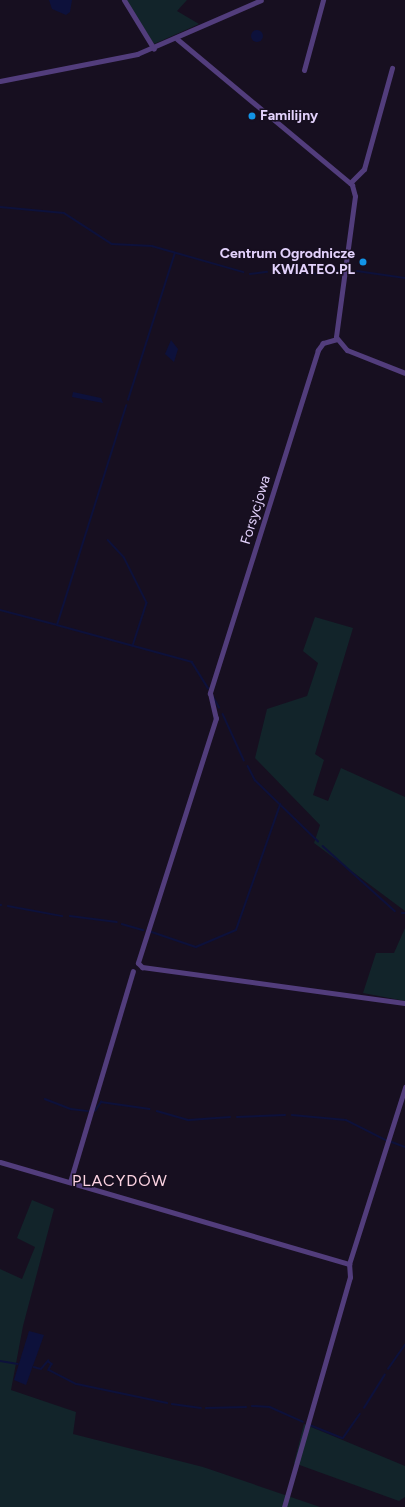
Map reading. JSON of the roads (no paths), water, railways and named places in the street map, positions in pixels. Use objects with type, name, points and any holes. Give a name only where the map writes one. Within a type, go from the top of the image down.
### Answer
[{"type":"street","points":[[124,0],[154,49]]},
{"type":"street","points":[[0,81],[154,49],[177,40],[261,0]]},
{"type":"street","points":[[304,70],[323,0]]},
{"type":"street","points":[[177,40],[350,183],[355,196],[335,326],[337,339],[347,350],[405,373]]},
{"type":"street","points":[[350,183],[364,169],[392,68]]},
{"type":"street","name":"Forsycjowa","points":[[337,339],[323,343],[318,350],[210,699],[216,718],[138,963],[142,967],[405,1003]]},
{"type":"street","points":[[70,1182],[134,971]]},
{"type":"street","points":[[284,1507],[350,1276],[349,1264],[405,1087]]},
{"type":"street","points":[[0,1162],[349,1264]]},
{"type":"waterway","points":[[0,207],[64,213],[112,244],[152,246],[243,272]]},
{"type":"waterway","points":[[128,400],[175,253]]},
{"type":"waterway","points":[[274,272],[321,274],[342,270]]},
{"type":"waterway","points":[[357,271],[405,278]]},
{"type":"waterway","points":[[250,274],[267,272]]},
{"type":"waterway","points":[[0,610],[57,625],[126,406]]},
{"type":"waterway","points":[[108,540],[124,557],[147,603],[133,646]]},
{"type":"waterway","points":[[57,625],[192,662],[208,688]]},
{"type":"waterway","points":[[213,696],[219,707]]},
{"type":"waterway","points":[[223,714],[244,760]]},
{"type":"waterway","points":[[248,766],[255,780],[318,841]]},
{"type":"waterway","points":[[149,931],[196,947],[236,930],[280,805]]},
{"type":"waterway","points":[[323,846],[395,911]]},
{"type":"waterway","points":[[8,906],[62,916]]},
{"type":"waterway","points":[[70,916],[117,922]]},
{"type":"waterway","points":[[122,924],[143,930]]},
{"type":"waterway","points":[[45,1099],[71,1109],[88,1111]]},
{"type":"waterway","points":[[95,1111],[101,1102],[150,1109]]},
{"type":"waterway","points":[[157,1111],[189,1120],[230,1117]]},
{"type":"waterway","points":[[237,1117],[285,1115]]},
{"type":"waterway","points":[[292,1115],[346,1120],[386,1140]]},
{"type":"waterway","points":[[392,1142],[405,1147]]},
{"type":"waterway","points":[[388,1369],[405,1345]]},
{"type":"waterway","points":[[0,1361],[18,1364]]},
{"type":"waterway","points":[[34,1367],[41,1369],[48,1361],[52,1364],[49,1370],[77,1384],[167,1403]]},
{"type":"waterway","points":[[364,1408],[385,1375]]},
{"type":"waterway","points":[[172,1404],[201,1408]]},
{"type":"waterway","points":[[252,1406],[270,1407],[303,1422]]},
{"type":"waterway","points":[[206,1408],[246,1407]]},
{"type":"waterway","points":[[310,1425],[343,1438],[360,1414]]},
{"type":"place","name":"Familijny","points":[[252,116]]},
{"type":"place","name":"Centrum Ogrodnicze KWIATEO.PL","points":[[363,262]]},
{"type":"district","name":"PLACYDÓW","points":[[120,1181]]}]
